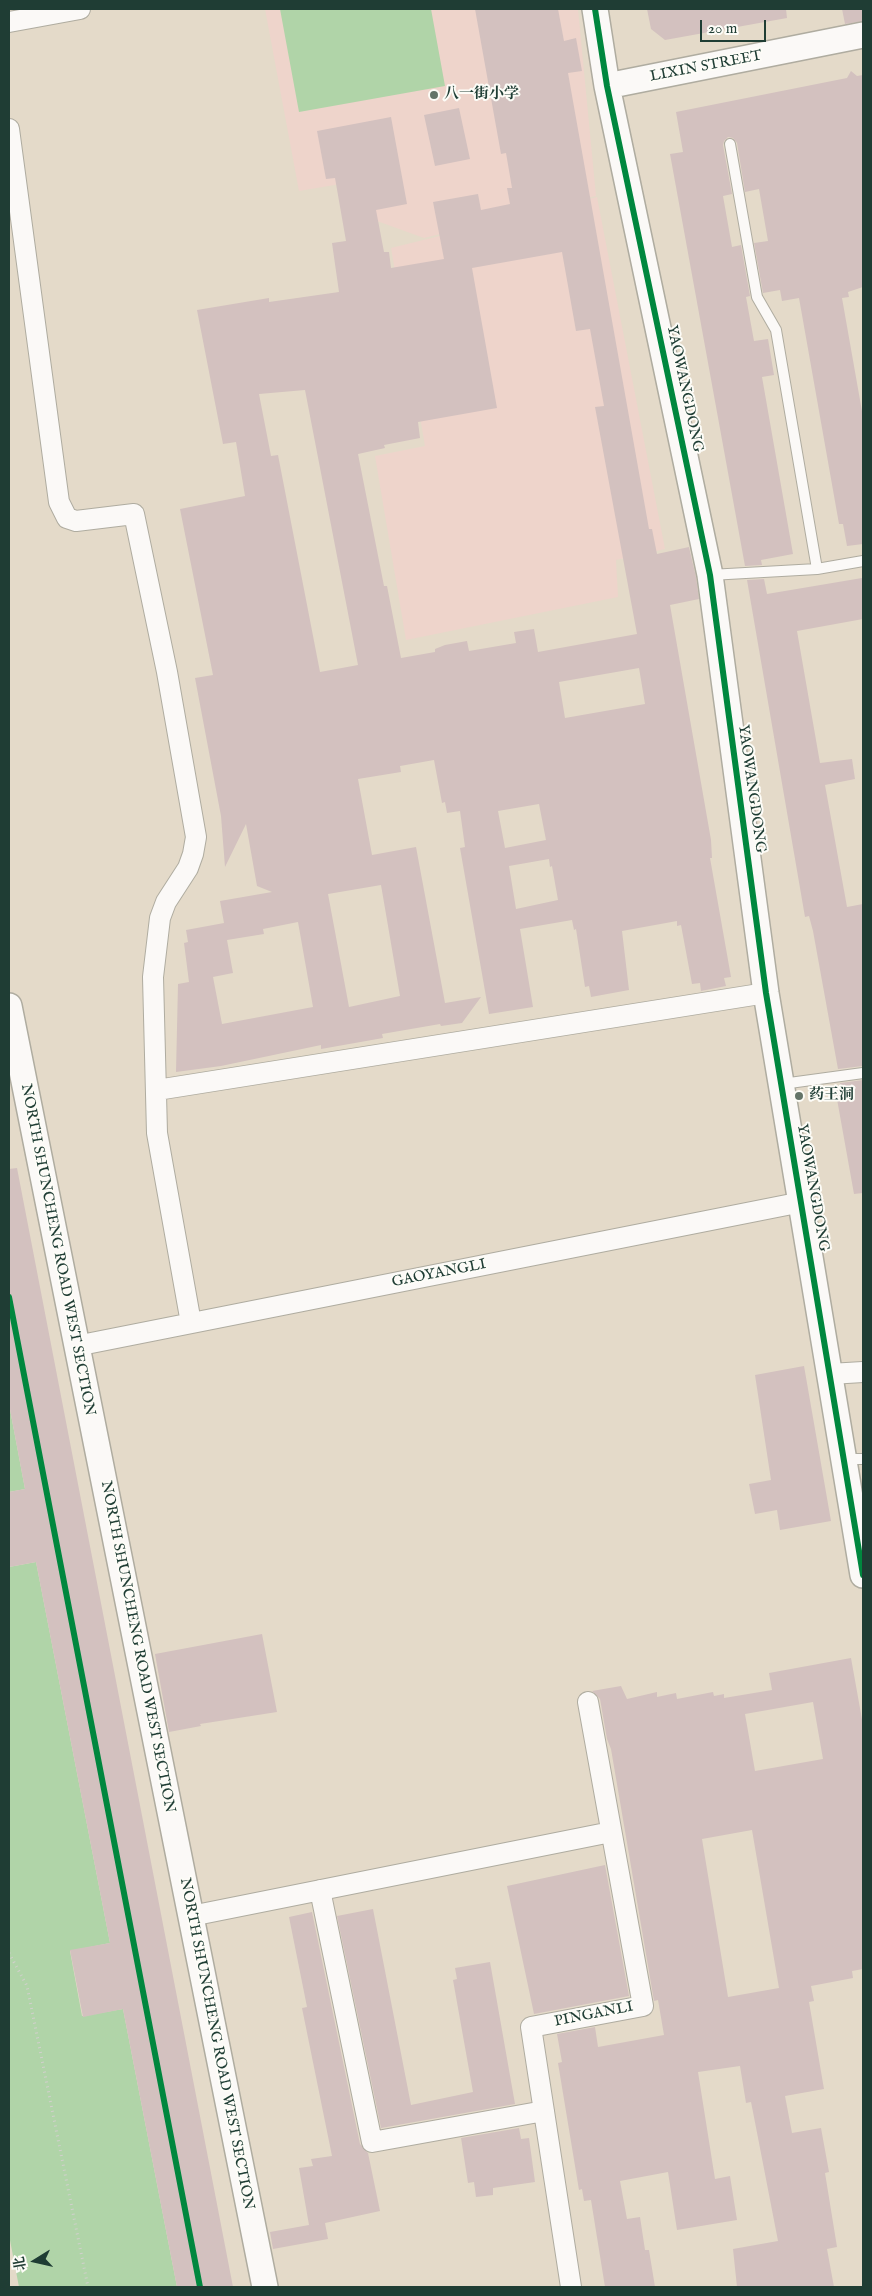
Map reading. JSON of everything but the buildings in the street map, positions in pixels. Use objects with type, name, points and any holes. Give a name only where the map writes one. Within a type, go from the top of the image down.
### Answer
[{"type":"street","points":[[9,22],[80,9]]},
{"type":"street","name":"YAOWANGDONG","points":[[595,9],[607,86],[710,575],[766,993],[830,1374],[853,1459],[863,1575]]},
{"type":"street","name":"LIXIN STREET","points":[[607,86],[863,35]]},
{"type":"street","points":[[9,129],[59,502],[67,518],[76,521],[134,514],[167,672],[196,837],[188,868],[166,902],[160,918],[153,977],[158,1133],[191,1323]]},
{"type":"street","points":[[157,1090],[766,993]]},
{"type":"street","name":"NORTH SHUNCHENG ROAD WEST SECTION","points":[[9,1006],[265,2287]]},
{"type":"street","name":"GAOYANGLI","points":[[76,1346],[802,1202]]},
{"type":"street","points":[[830,1374],[863,1372]]},
{"type":"street","name":"PINGANLI","points":[[571,2287],[531,2027],[642,2006],[588,1702]]},
{"type":"street","points":[[191,1916],[611,1832]]},
{"type":"street","points":[[320,1890],[372,2142],[544,2111]]},
{"type":"lane","points":[[730,144],[757,297],[776,330],[817,569]]},
{"type":"lane","points":[[710,575],[817,569],[863,562]]},
{"type":"lane","points":[[782,1084],[863,1073]]},
{"type":"path","points":[[9,1953],[27,1986],[88,2287]]},
{"type":"shaded area","name":"八一街小学","points":[[265,9],[578,9],[596,196],[424,238],[366,217],[358,181],[299,191]]},
{"type":"shaded area","points":[[597,197],[665,549],[616,560],[618,597],[406,640],[375,456],[425,446],[391,248]]},
{"type":"green space","points":[[280,9],[431,9],[445,86],[299,112]]},
{"type":"green space","points":[[9,1404],[25,1489],[9,1492]]},
{"type":"green space","points":[[36,1562],[110,1943],[70,1951],[82,2016],[123,2009],[177,2287],[19,2287],[9,2235],[9,1567]]},
{"type":"cycle path","points":[[595,9],[607,86],[710,575],[766,993],[863,1575]]},
{"type":"cycle path","points":[[9,1297],[200,2287]]},
{"type":"place","name":"八一街小学","points":[[434,95]]},
{"type":"place","name":"药王洞","points":[[799,1096]]}]
